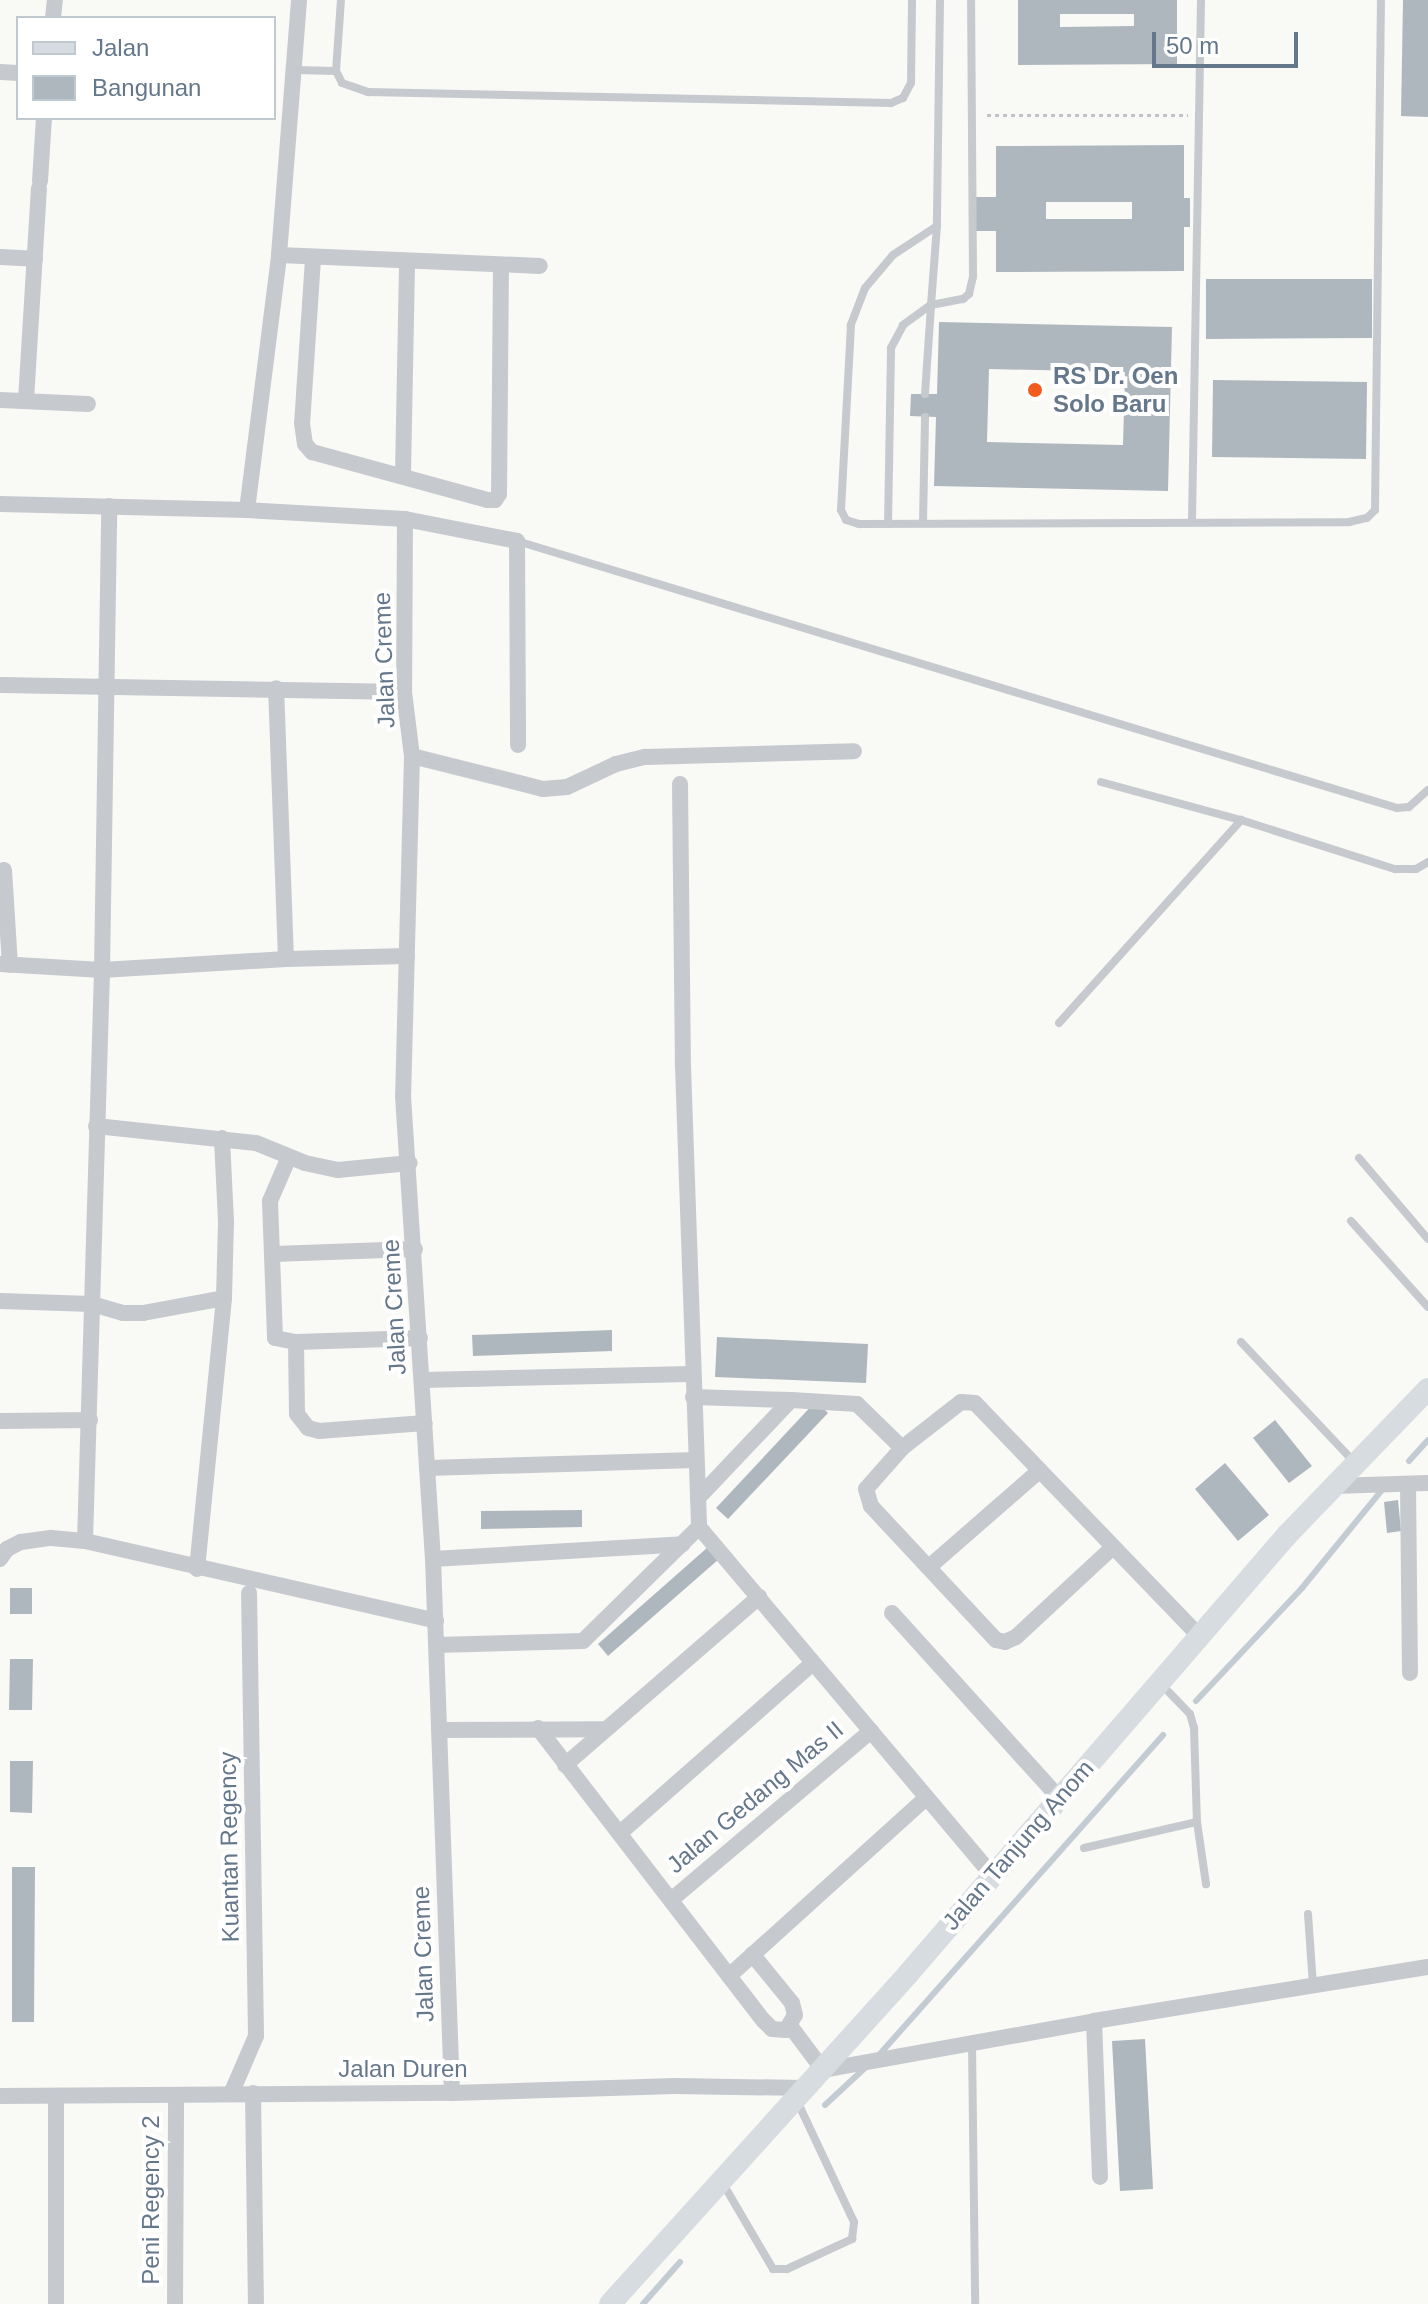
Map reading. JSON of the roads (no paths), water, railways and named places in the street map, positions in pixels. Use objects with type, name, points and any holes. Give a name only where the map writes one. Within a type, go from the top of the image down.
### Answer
[{"type":"main road","name":"Jalan Tanjung Anom","points":[[610,2304],[823,2070],[1198,1635],[1333,1486],[1428,1389]]},
{"type":"street","points":[[247,510],[279,255],[299,0]]},
{"type":"street","points":[[26,400],[44,120]]},
{"type":"street","points":[[279,255],[407,263],[540,266]]},
{"type":"street","points":[[0,257],[35,259]]},
{"type":"street","points":[[313,259],[302,423],[305,444],[312,452],[403,474],[488,500],[498,498],[501,265]]},
{"type":"street","points":[[403,474],[407,263]]},
{"type":"street","points":[[0,400],[88,404]]},
{"type":"street","points":[[0,504],[247,510],[405,519],[517,541],[518,745]]},
{"type":"street","points":[[85,1541],[102,970],[109,506]]},
{"type":"street","name":"Jalan Creme","points":[[405,519],[404,692],[412,756],[403,1096],[410,1163],[433,1559],[452,2093]]},
{"type":"street","points":[[0,685],[404,692]]},
{"type":"street","points":[[276,688],[286,959]]},
{"type":"street","points":[[412,756],[543,789],[567,787],[616,764],[645,757],[691,759],[854,751]]},
{"type":"street","points":[[680,784],[691,1374],[699,1527],[991,1874]]},
{"type":"street","points":[[4,870],[5,964],[102,970],[286,959],[407,956]]},
{"type":"street","points":[[96,1126],[256,1143],[289,1157],[338,1170],[410,1163]]},
{"type":"street","points":[[197,1569],[224,1298],[226,1221],[222,1138]]},
{"type":"street","points":[[289,1157],[270,1201],[273,1335],[280,1341],[296,1342],[420,1338]]},
{"type":"street","points":[[273,1254],[415,1249]]},
{"type":"street","points":[[0,1301],[92,1304],[123,1313],[143,1313],[224,1298]]},
{"type":"street","points":[[296,1342],[297,1414],[308,1428],[319,1431],[425,1423]]},
{"type":"street","points":[[423,1380],[691,1374]]},
{"type":"street","points":[[693,1397],[857,1404],[902,1448]]},
{"type":"street","points":[[698,1498],[791,1400]]},
{"type":"street","points":[[1112,1548],[1016,1637],[1005,1642],[989,1635],[866,1497],[868,1482],[902,1448],[961,1402],[968,1401],[980,1407],[1198,1635]]},
{"type":"street","points":[[0,1421],[90,1420]]},
{"type":"street","points":[[428,1468],[696,1460]]},
{"type":"street","points":[[929,1567],[1040,1470]]},
{"type":"street","points":[[1333,1486],[1428,1483]]},
{"type":"street","points":[[1408,1484],[1410,1673]]},
{"type":"street","points":[[436,1645],[583,1641],[699,1527]]},
{"type":"street","points":[[0,1559],[7,1549],[21,1542],[51,1538],[85,1541],[197,1569],[436,1621]]},
{"type":"street","points":[[433,1559],[683,1544]]},
{"type":"street","name":"Kuantan Regency","points":[[231,2094],[256,2036],[249,1593]]},
{"type":"street","points":[[565,1765],[759,1597]]},
{"type":"street","points":[[892,1613],[1058,1797]]},
{"type":"street","points":[[620,1833],[813,1663]]},
{"type":"street","points":[[538,1728],[772,2029],[782,2031],[791,2027],[795,2015],[792,2003],[752,1954]]},
{"type":"street","points":[[439,1730],[604,1729]]},
{"type":"street","name":"Jalan Gedang Mas II","points":[[671,1900],[871,1731]]},
{"type":"street","points":[[729,1976],[926,1798]]},
{"type":"street","points":[[791,2027],[823,2070],[1094,2021],[1428,1967]]},
{"type":"street","points":[[1094,2021],[1100,2177]]},
{"type":"street","name":"Jalan Duren","points":[[0,2096],[452,2093],[675,2086],[801,2093]]},
{"type":"street","points":[[253,2093],[256,2304]]},
{"type":"street","name":"Peni Regency 2","points":[[175,2304],[176,2095]]},
{"type":"street","points":[[56,2096],[56,2304]]},
{"type":"lane","points":[[341,0],[336,71],[342,83],[368,92],[891,103],[903,98],[911,83],[912,0]]},
{"type":"lane","points":[[925,394],[937,226],[940,0]]},
{"type":"lane","points":[[888,524],[891,348],[903,325],[931,305],[963,299],[969,294],[973,277],[971,0]]},
{"type":"lane","points":[[1192,521],[1201,0]]},
{"type":"lane","points":[[937,226],[893,255],[865,288],[851,325],[841,510],[846,520],[859,524],[1359,521],[1375,510],[1381,0]]},
{"type":"lane","points":[[295,70],[336,71]]},
{"type":"lane","points":[[923,523],[925,417]]},
{"type":"lane","points":[[517,541],[1397,808],[1417,802],[1428,790]]},
{"type":"lane","points":[[1101,782],[1241,820],[1395,869],[1416,869],[1428,862]]},
{"type":"lane","points":[[1059,1023],[1241,820]]},
{"type":"lane","points":[[1359,1158],[1428,1239]]},
{"type":"lane","points":[[1351,1221],[1428,1307]]},
{"type":"lane","points":[[1241,1342],[1355,1463]]},
{"type":"lane","points":[[1159,1682],[1190,1714],[1194,1728],[1197,1822],[1206,1884]]},
{"type":"lane","points":[[1084,1848],[1197,1822]]},
{"type":"lane","points":[[1308,1914],[1313,1985]]},
{"type":"lane","points":[[972,2043],[975,2304]]},
{"type":"lane","points":[[721,2181],[773,2269],[787,2269],[852,2239],[854,2222],[801,2093]]},
{"type":"waterway","points":[[1409,1461],[1428,1440]]},
{"type":"waterway","points":[[1196,1701],[1302,1588],[1382,1490]]},
{"type":"waterway","points":[[879,2055],[1163,1735]]},
{"type":"waterway","points":[[825,2105],[865,2068]]},
{"type":"waterway","points":[[643,2304],[680,2262]]},
{"type":"place","name":"RS Dr. Oen Solo Baru","points":[[1035,390]]}]
